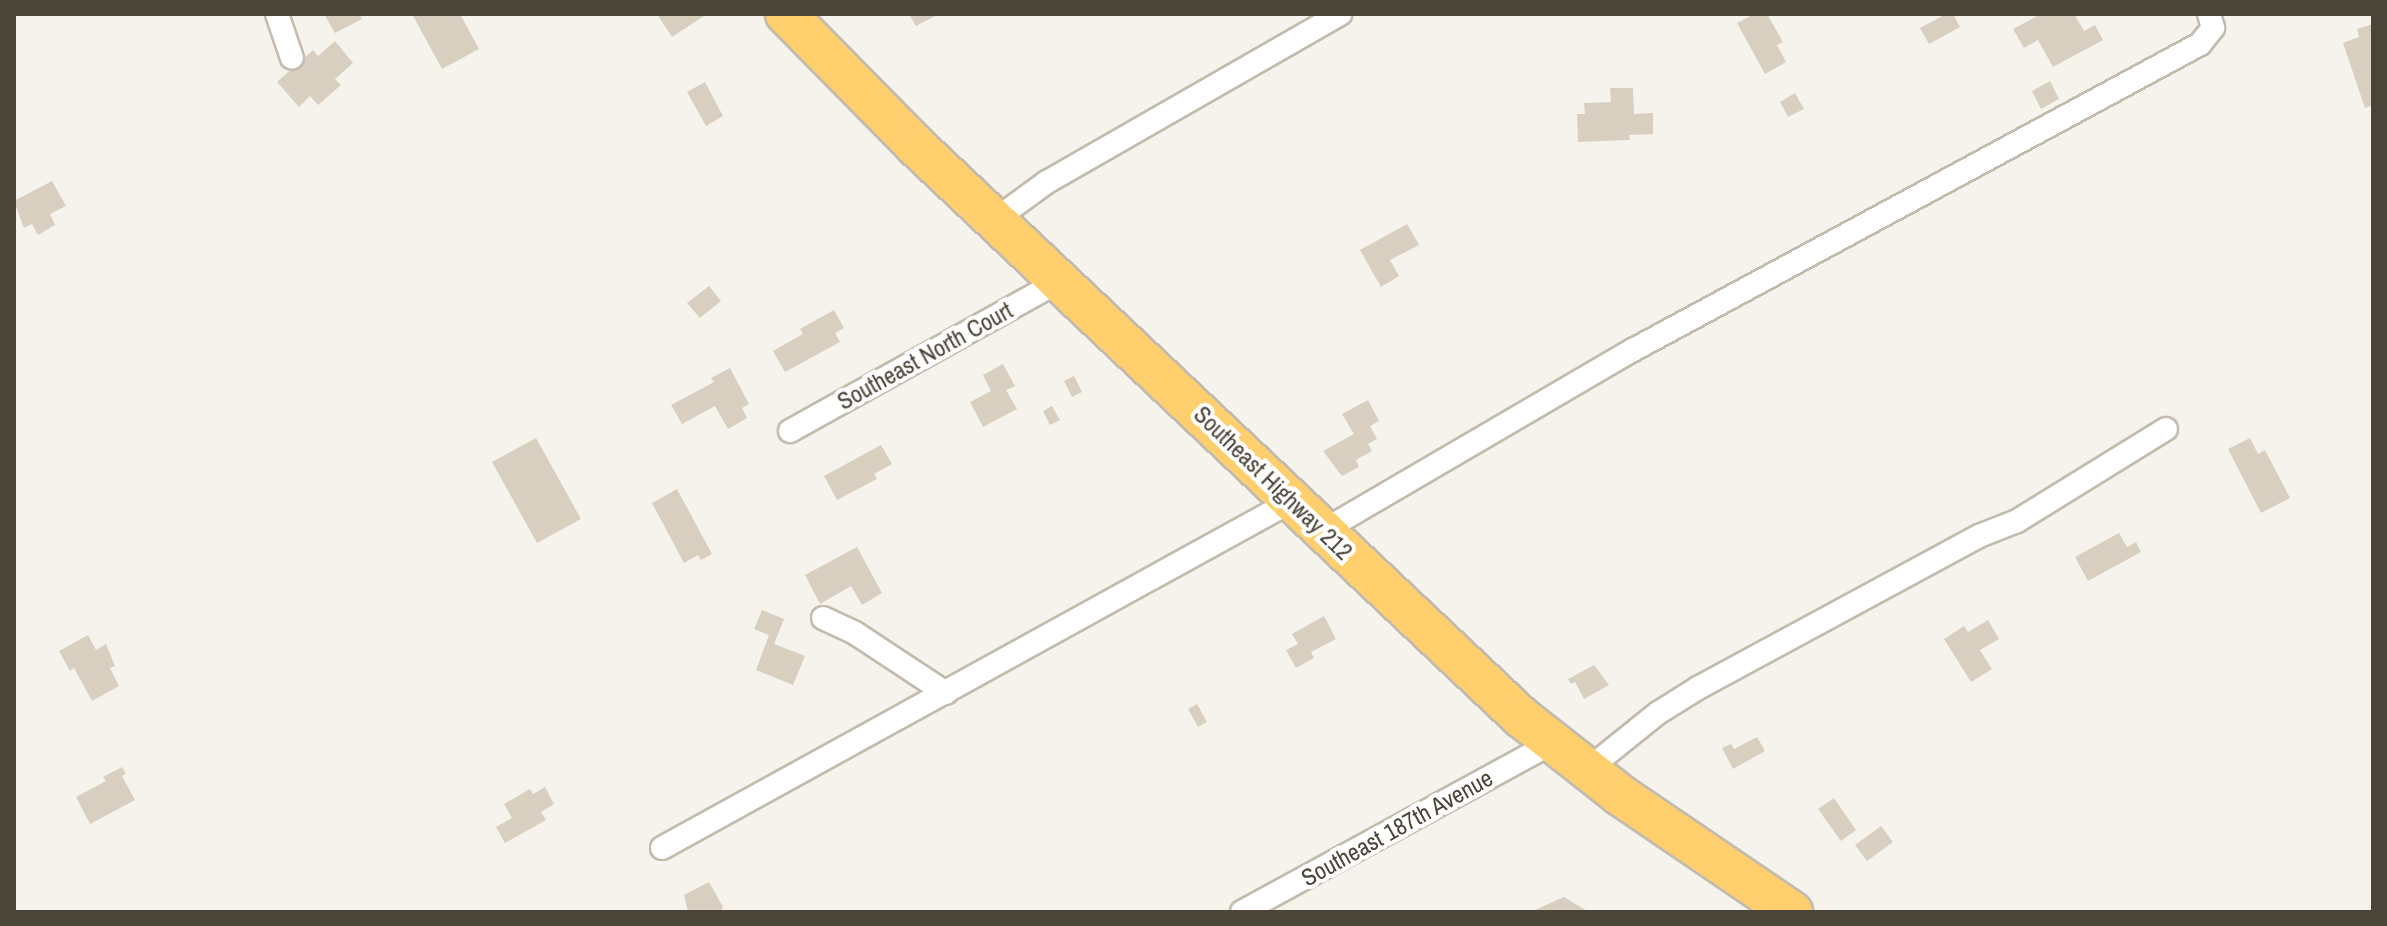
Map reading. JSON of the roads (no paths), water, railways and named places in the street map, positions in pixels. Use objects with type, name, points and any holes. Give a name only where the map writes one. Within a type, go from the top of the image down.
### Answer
[{"type":"highway","name":"Southeast Highway 212","points":[[786,14],[853,85],[1323,531],[1552,743],[1792,912]]},
{"type":"street","points":[[277,14],[292,58]]},
{"type":"street","points":[[995,220],[1047,182],[1340,14]]},
{"type":"street","points":[[1323,531],[1633,350],[2200,44],[2213,28],[2209,14]]},
{"type":"street","name":"Southeast North Court","points":[[790,431],[1060,281]]},
{"type":"street","points":[[1587,770],[1648,721],[1698,688],[1979,536],[2017,521],[2166,429]]},
{"type":"street","points":[[662,848],[1292,501]]},
{"type":"street","points":[[823,618],[855,633],[946,693]]},
{"type":"street","name":"Southeast 187th Avenue","points":[[1253,909],[1552,743]]}]
